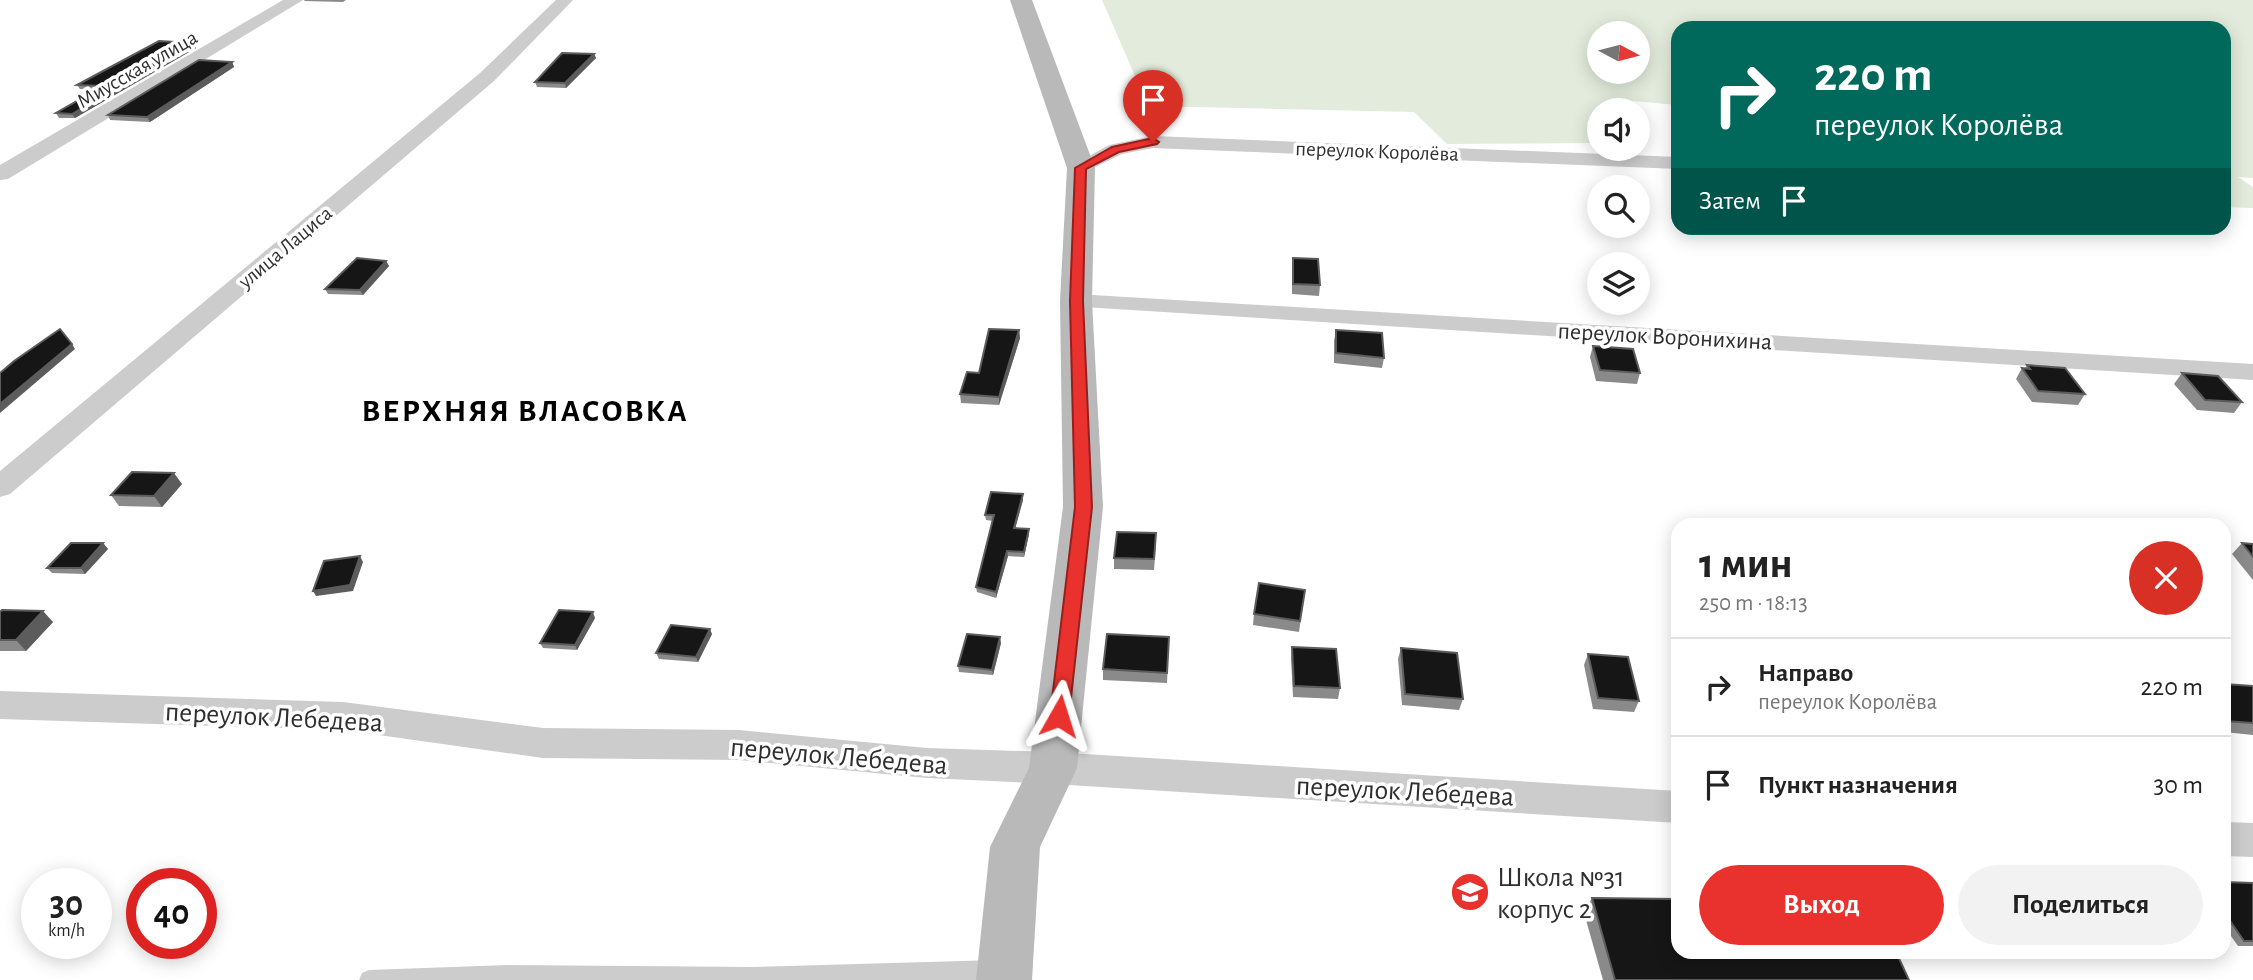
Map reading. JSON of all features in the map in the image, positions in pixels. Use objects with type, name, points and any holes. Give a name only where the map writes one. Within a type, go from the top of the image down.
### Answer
[{"type":"street","name":"Миусская улица","points":[[0,174],[295,0]]},
{"type":"street","name":"улица Лациса","points":[[0,487],[487,77],[565,0]]},
{"type":"street","points":[[1004,975],[1015,848],[1053,768],[1083,507],[1076,301],[1081,168],[1021,0]]},
{"type":"street","name":"переулок Королёва","points":[[1081,168],[1116,149],[1153,142],[1671,163]]},
{"type":"street","points":[[0,155],[32,156]]},
{"type":"street","name":"переулок Воронихина","points":[[1076,301],[2253,372]]},
{"type":"street","name":"переулок Лебедева","points":[[0,705],[343,716],[543,743],[739,745],[927,763],[1053,768],[1671,807]]},
{"type":"street","points":[[2231,839],[2253,841]]},
{"type":"lane","points":[[369,980],[508,975],[1004,975]]},
{"type":"green space","points":[[1102,0],[2253,0],[2253,178],[2238,177],[2253,187],[2253,208],[2231,207],[2231,21],[1671,21],[1671,104],[1650,103],[1650,98],[1587,98],[1587,143],[1447,144],[1414,112],[1148,106]]},
{"type":"building","points":[[159,41],[194,43],[72,114],[56,113],[103,86],[77,85]]},
{"type":"building","points":[[562,53],[594,54],[565,83],[535,82]]},
{"type":"building","points":[[199,60],[232,62],[147,117],[108,115]]},
{"type":"building","points":[[357,258],[386,261],[360,290],[325,289]]},
{"type":"building","points":[[1293,258],[1318,259],[1320,285],[1293,284]]},
{"type":"building","points":[[60,329],[72,344],[0,404],[0,373]]},
{"type":"building","points":[[989,329],[1019,330],[999,397],[960,394],[967,372],[979,373]]},
{"type":"building","points":[[1336,330],[1382,333],[1384,358],[1336,353]]},
{"type":"building","points":[[1593,346],[1633,349],[1640,373],[1600,370]]},
{"type":"building","points":[[2027,365],[2065,368],[2085,394],[2038,391],[2022,368],[2030,369]]},
{"type":"building","points":[[2182,373],[2218,376],[2242,402],[2205,400]]},
{"type":"building","points":[[132,472],[174,473],[154,496],[111,495]]},
{"type":"building","points":[[991,492],[1023,494],[1014,528],[1029,529],[1024,552],[1007,551],[996,592],[976,587],[994,515],[985,515]]},
{"type":"building","points":[[1117,532],[1156,533],[1154,559],[1114,558]]},
{"type":"building","points":[[71,543],[103,543],[81,568],[47,568]]},
{"type":"building","points":[[2242,543],[2253,544],[2253,557]]},
{"type":"building","points":[[360,556],[350,585],[313,591],[324,561]]},
{"type":"building","points":[[1259,583],[1305,590],[1300,621],[1254,614]]},
{"type":"building","points":[[2,610],[43,611],[16,640],[0,640]]},
{"type":"building","points":[[559,610],[593,612],[575,645],[540,643]]},
{"type":"building","points":[[671,625],[710,629],[696,657],[656,653]]},
{"type":"building","points":[[967,634],[1000,637],[992,670],[958,666]]},
{"type":"building","points":[[1107,634],[1169,637],[1167,673],[1103,669]]},
{"type":"building","points":[[1292,647],[1336,649],[1340,688],[1294,686]]},
{"type":"building","points":[[1401,648],[1457,653],[1463,699],[1405,694]]},
{"type":"building","points":[[1588,654],[1628,657],[1639,701],[1598,698]]},
{"type":"building","points":[[2231,684],[2253,686],[2253,723],[2231,721]]},
{"type":"building","points":[[2231,882],[2253,883],[2253,941],[2244,941],[2231,922]]},
{"type":"building","points":[[1592,898],[1671,899],[1671,959],[1899,959],[1909,980],[1615,980]]},
{"type":"place","name":"Школа №31 корпус 2","points":[[1470,892]]},
{"type":"district","name":"ВЕРХНЯЯ ВЛАСОВКА","points":[[525,410]]},
{"type":"route","points":[[1059,716],[1083,507],[1076,301],[1081,168],[1116,149],[1153,142]]}]
